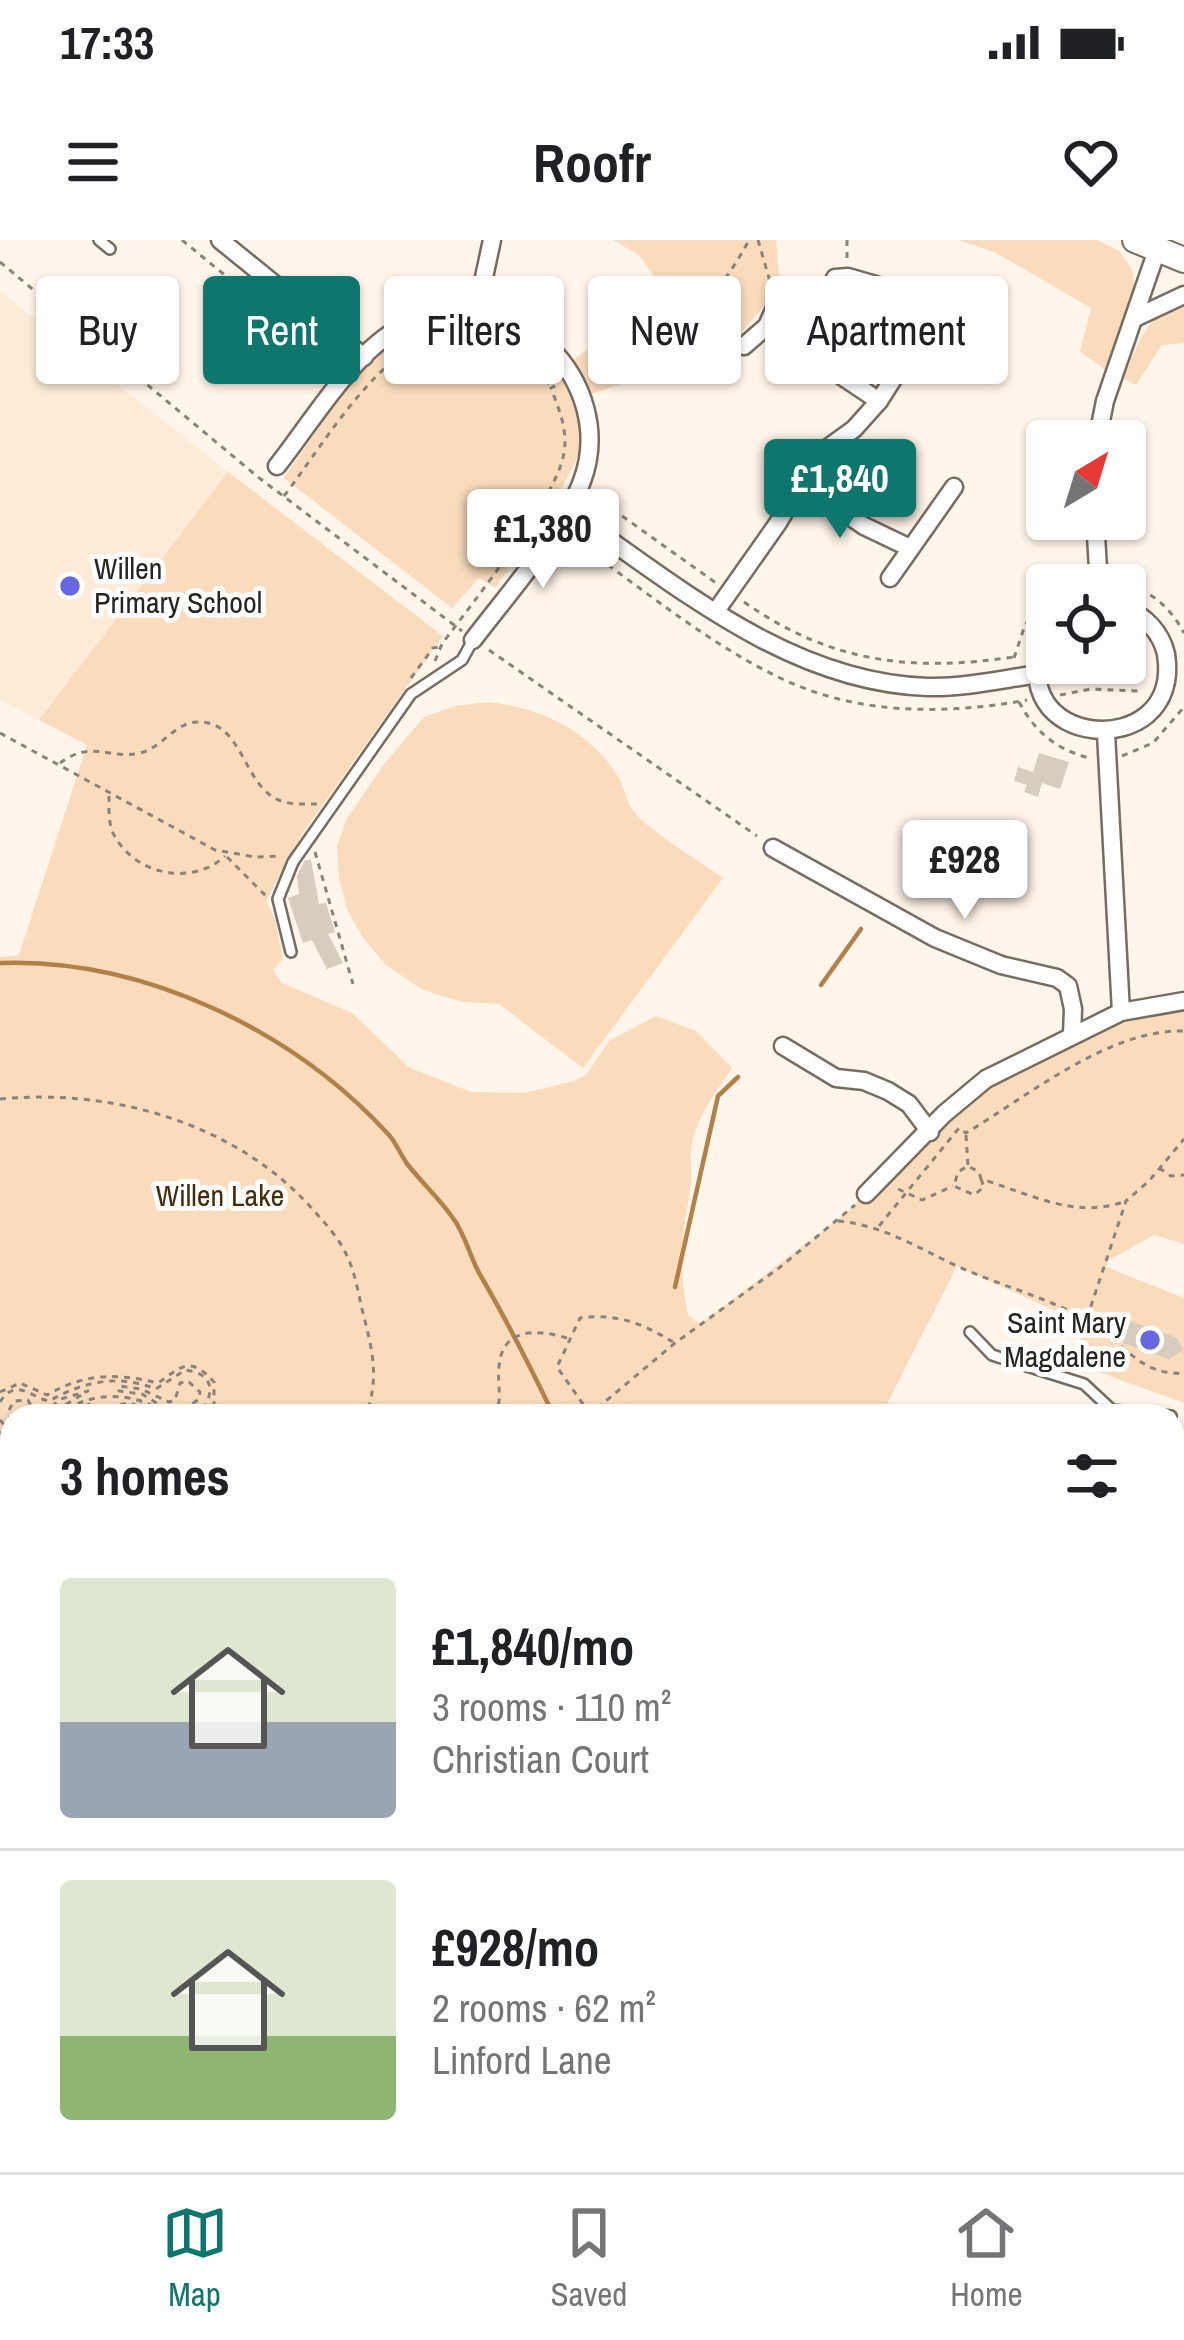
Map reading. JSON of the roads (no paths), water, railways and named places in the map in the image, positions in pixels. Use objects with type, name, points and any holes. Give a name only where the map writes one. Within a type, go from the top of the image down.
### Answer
[{"type":"street","points":[[484,276],[492,240]]},
{"type":"street","points":[[226,242],[267,276]]},
{"type":"street","points":[[1102,420],[1137,316],[1146,245],[1184,260]]},
{"type":"street","points":[[1137,316],[1184,295]]},
{"type":"street","points":[[744,346],[765,328]]},
{"type":"street","points":[[277,466],[384,338]]},
{"type":"street","points":[[360,354],[364,357]]},
{"type":"street","points":[[473,640],[567,510],[583,479],[589,447],[582,394],[564,363]]},
{"type":"street","points":[[854,384],[879,401]]},
{"type":"street","points":[[716,611],[778,523],[818,455],[854,429],[890,384]]},
{"type":"street","points":[[800,482],[864,526],[910,548]]},
{"type":"street","points":[[890,578],[954,488]]},
{"type":"street","points":[[567,510],[766,644],[842,673],[928,687],[1026,676]]},
{"type":"street","points":[[1042,684],[1045,697],[1070,724],[1106,733],[1147,716],[1176,667],[1146,620]]},
{"type":"street","points":[[1106,733],[1121,1012]]},
{"type":"street","points":[[773,848],[935,938],[1001,965],[1057,978],[1068,986],[1072,1035]]},
{"type":"street","points":[[866,1194],[944,1114],[986,1079],[1121,1012],[1184,1000]]},
{"type":"street","points":[[784,1046],[836,1078],[864,1081],[888,1091],[909,1104],[930,1132]]},
{"type":"lane","points":[[99,240],[110,249]]},
{"type":"lane","points":[[291,952],[278,906],[284,880],[301,850],[408,699],[461,660],[473,640]]},
{"type":"lane","points":[[970,1332],[992,1355],[1084,1384],[1106,1404]]},
{"type":"waterway","points":[[821,985],[861,929]]},
{"type":"waterway","points":[[0,963],[108,973],[161,988],[261,1033],[351,1097],[389,1135],[455,1221],[548,1404]]},
{"type":"waterway","points":[[675,1287],[718,1096],[738,1077]]},
{"type":"place","name":"Willen Primary School","points":[[70,586]]},
{"type":"place","name":"Saint Mary Magdalene","points":[[1150,1340]]},
{"type":"park label","name":"Willen Lake","points":[[220,1196]]}]
